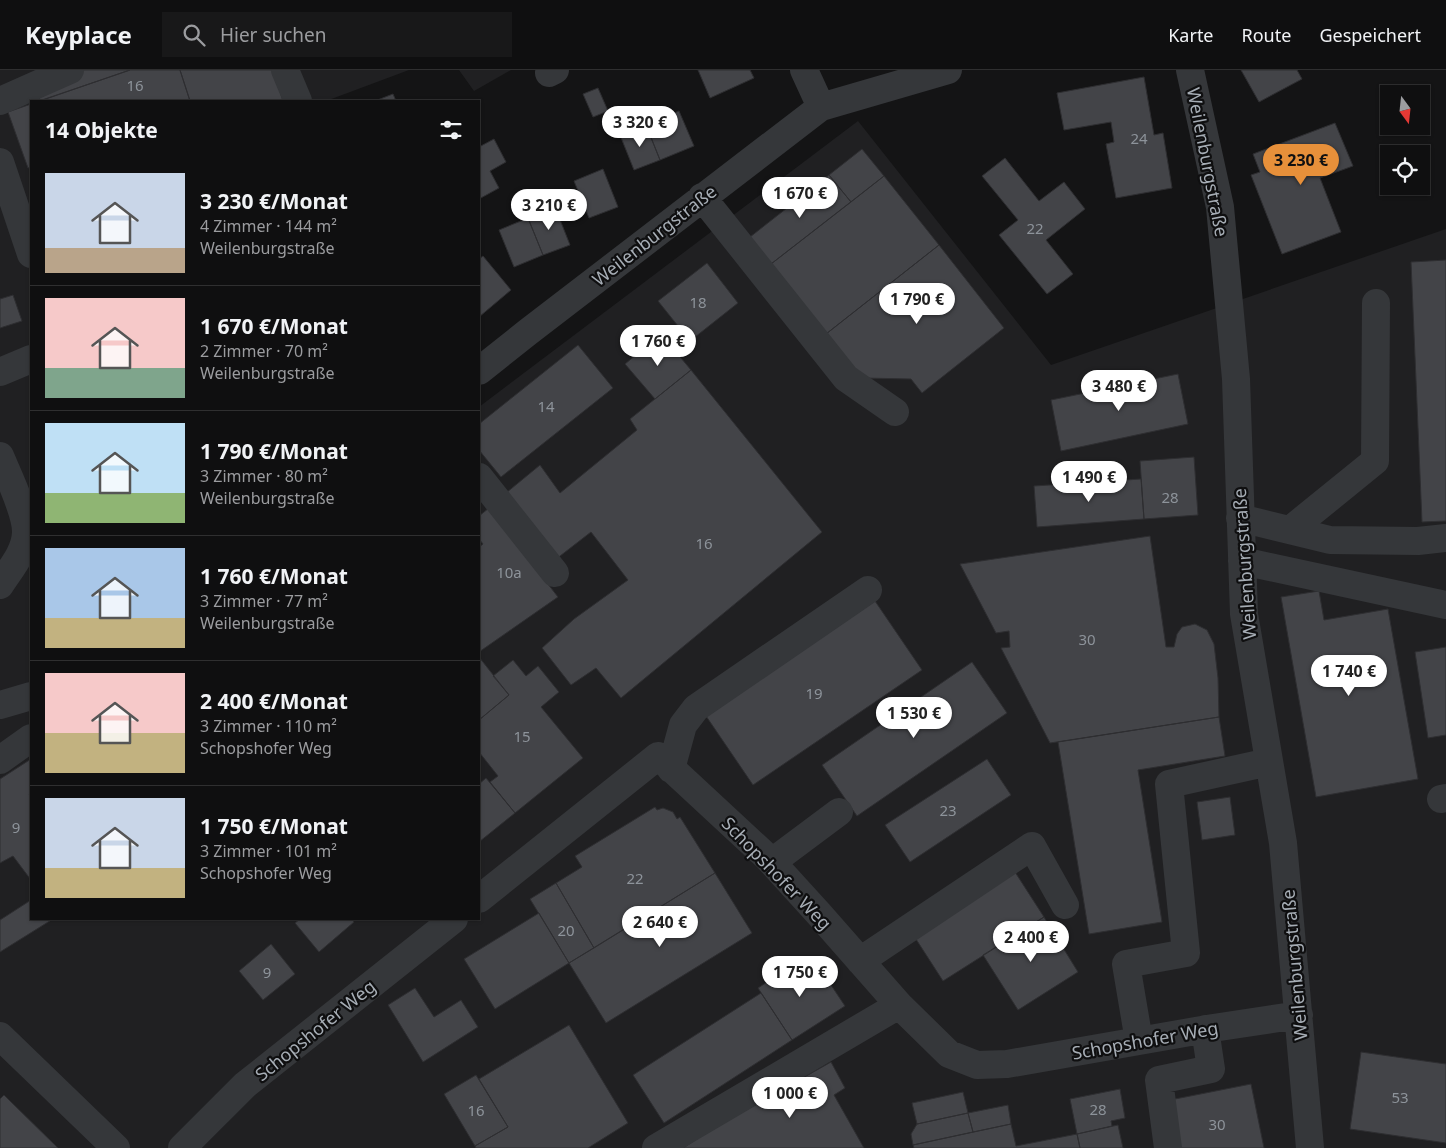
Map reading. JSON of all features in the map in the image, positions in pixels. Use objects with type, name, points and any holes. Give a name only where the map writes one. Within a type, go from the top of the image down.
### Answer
[{"type":"street","points":[[0,101],[70,70]]},
{"type":"street","points":[[286,70],[298,100]]},
{"type":"street","points":[[804,70],[821,107]]},
{"type":"street","name":"Weilenburgstraße","points":[[480,370],[821,107],[948,70]]},
{"type":"street","name":"Weilenburgstraße","points":[[1190,70],[1220,207],[1236,379],[1244,614],[1283,843],[1314,1147]]},
{"type":"street","points":[[0,162],[30,251]]},
{"type":"street","points":[[702,198],[846,378],[895,412]]},
{"type":"street","points":[[1290,530],[1375,461],[1376,304]]},
{"type":"street","points":[[0,372],[30,359]]},
{"type":"street","points":[[0,456],[22,513],[26,533],[18,558],[0,584]]},
{"type":"street","points":[[480,478],[555,573]]},
{"type":"street","points":[[1240,518],[1330,540],[1418,541],[1446,538]]},
{"type":"street","points":[[1242,561],[1446,605]]},
{"type":"street","points":[[671,769],[683,726],[696,708],[868,590]]},
{"type":"street","points":[[0,705],[30,696]]},
{"type":"street","points":[[0,760],[30,739]]},
{"type":"street","name":"Schopshofer Weg","points":[[480,895],[658,756],[772,862],[899,1006],[949,1054],[977,1065],[1007,1064],[1205,1029],[1300,1015]]},
{"type":"street","points":[[1139,1041],[1126,964],[1186,953],[1169,784],[1269,762]]},
{"type":"street","points":[[772,862],[839,812]]},
{"type":"street","points":[[860,961],[1032,846],[1065,904]]},
{"type":"street","name":"Schopshofer Weg","points":[[182,1148],[245,1085],[453,920]]},
{"type":"street","points":[[656,1148],[899,1006]]},
{"type":"street","points":[[1168,1148],[1158,1080],[1212,1069],[1205,1029]]},
{"type":"street","points":[[0,1036],[116,1148]]},
{"type":"shaded area","points":[[0,70],[409,70],[329,100],[30,100],[30,920],[480,920],[480,500],[488,493],[480,483],[480,406],[858,121],[1051,365],[1446,229],[1446,1148],[0,1148]]},
{"type":"shaded area","points":[[459,70],[511,70],[474,91]]},
{"type":"building","points":[[80,70],[130,70],[43,100],[40,100],[35,86]]},
{"type":"building","points":[[130,70],[180,70],[190,100],[42,100]]},
{"type":"building","points":[[180,70],[273,70],[283,100],[190,100]]},
{"type":"building","points":[[698,70],[750,70],[754,78],[710,98]]},
{"type":"building","points":[[1241,70],[1297,70],[1302,79],[1259,102]]},
{"type":"building","points":[[1144,77],[1154,135],[1163,133],[1172,188],[1116,198],[1106,144],[1114,142],[1111,122],[1064,130],[1057,93]]},
{"type":"building","points":[[598,88],[608,111],[593,117],[583,94]]},
{"type":"building","points":[[393,94],[396,100],[378,100]]},
{"type":"building","points":[[30,104],[30,167],[28,168],[8,112]]},
{"type":"building","points":[[679,111],[694,146],[660,160],[646,125]]},
{"type":"building","points":[[1335,123],[1353,166],[1320,178],[1341,232],[1282,254],[1251,175],[1260,172],[1253,154]]},
{"type":"building","points":[[646,125],[660,160],[634,170],[620,135]]},
{"type":"building","points":[[494,139],[506,162],[490,171],[499,188],[480,198],[480,146]]},
{"type":"building","points":[[862,149],[884,176],[851,202],[829,175]]},
{"type":"building","points":[[1005,158],[1039,201],[1064,182],[1085,209],[1046,240],[1073,274],[1047,294],[999,235],[1018,220],[982,176]]},
{"type":"building","points":[[603,169],[618,207],[589,218],[574,181]]},
{"type":"building","points":[[829,175],[851,202],[771,264],[750,237]]},
{"type":"building","points":[[884,176],[939,245],[826,334],[771,264]]},
{"type":"building","points":[[555,207],[570,245],[543,255],[528,218]]},
{"type":"building","points":[[528,218],[543,255],[514,267],[499,230]]},
{"type":"building","points":[[939,245],[1004,328],[922,393],[911,379],[863,378],[826,334]]},
{"type":"building","points":[[483,256],[511,290],[480,316],[480,258]]},
{"type":"building","points":[[1446,260],[1446,521],[1422,522],[1411,262]]},
{"type":"building","points":[[707,263],[738,303],[690,341],[658,301]]},
{"type":"building","points":[[13,295],[22,321],[0,328],[0,299]]},
{"type":"building","points":[[661,334],[691,370],[655,399],[625,364]]},
{"type":"building","points":[[578,345],[613,388],[501,477],[480,451],[480,423]]},
{"type":"building","points":[[691,370],[822,532],[621,698],[596,668],[571,685],[542,648],[574,619],[628,580],[591,532],[551,563],[506,493],[540,465],[560,493],[637,430],[630,419]]},
{"type":"building","points":[[1178,374],[1188,424],[1061,451],[1051,400]]},
{"type":"building","points":[[1194,457],[1198,515],[1144,519],[1140,461]]},
{"type":"building","points":[[1141,479],[1144,519],[1037,527],[1034,486]]},
{"type":"building","points":[[489,508],[558,597],[480,651],[480,546],[483,544],[480,540],[480,515]]},
{"type":"building","points":[[1150,536],[1166,647],[1174,647],[1177,634],[1182,627],[1195,624],[1207,630],[1214,644],[1218,678],[1219,717],[1050,743],[1001,648],[1010,647],[1009,631],[996,633],[960,564]]},
{"type":"building","points":[[1319,591],[1324,620],[1388,609],[1418,779],[1316,797],[1281,597]]},
{"type":"building","points":[[875,601],[922,670],[753,785],[706,716]]},
{"type":"building","points":[[1446,647],[1446,735],[1428,738],[1415,652]]},
{"type":"building","points":[[480,658],[509,695],[480,719]]},
{"type":"building","points":[[513,660],[526,676],[538,666],[559,692],[541,707],[583,758],[515,813],[490,782],[498,776],[480,753],[480,719],[509,695],[493,676]]},
{"type":"building","points":[[972,662],[1007,713],[857,816],[822,765]]},
{"type":"building","points":[[1219,717],[1225,756],[1138,770],[1162,922],[1089,934],[1058,742]]},
{"type":"building","points":[[987,759],[1011,795],[910,862],[885,825]]},
{"type":"building","points":[[30,760],[30,879],[13,856],[0,863],[0,779]]},
{"type":"building","points":[[486,778],[515,813],[480,841],[480,783]]},
{"type":"building","points":[[1230,797],[1235,835],[1202,840],[1197,802]]},
{"type":"building","points":[[655,807],[657,810],[663,808],[673,812],[677,819],[680,817],[715,873],[594,948],[556,883],[582,867],[575,856]]},
{"type":"building","points":[[1015,872],[1044,917],[943,981],[914,936]]},
{"type":"building","points":[[715,873],[752,933],[606,1023],[569,963]]},
{"type":"building","points":[[556,883],[594,948],[569,963],[530,899]]},
{"type":"building","points":[[30,901],[30,920],[51,920],[0,952],[0,920]]},
{"type":"building","points":[[539,913],[569,963],[495,1009],[464,959]]},
{"type":"building","points":[[1044,917],[1078,972],[1018,1010],[983,955]]},
{"type":"building","points":[[299,920],[352,920],[354,922],[319,952],[295,923]]},
{"type":"building","points":[[271,944],[295,974],[263,1000],[239,971]]},
{"type":"building","points":[[805,957],[826,988],[831,985],[845,1006],[792,1040],[758,988]]},
{"type":"building","points":[[415,988],[434,1017],[461,1000],[478,1027],[423,1062],[388,1005]]},
{"type":"building","points":[[761,993],[792,1040],[664,1123],[633,1075]]},
{"type":"building","points":[[569,1025],[628,1123],[588,1148],[476,1148],[475,1146],[508,1127],[479,1079]]},
{"type":"building","points":[[1361,1052],[1446,1064],[1446,1143],[1350,1129]]},
{"type":"building","points":[[831,1062],[845,1088],[834,1095],[864,1148],[683,1148],[711,1130]]},
{"type":"building","points":[[476,1075],[508,1127],[475,1146],[444,1094]]},
{"type":"building","points":[[1251,1084],[1264,1148],[1180,1148],[1170,1100]]},
{"type":"building","points":[[1120,1089],[1125,1118],[1111,1121],[1112,1126],[1077,1134],[1070,1099]]},
{"type":"building","points":[[963,1092],[968,1113],[917,1124],[912,1103]]},
{"type":"building","points":[[4,1095],[58,1148],[0,1148],[0,1099]]},
{"type":"building","points":[[1008,1105],[1011,1124],[973,1132],[968,1113]]},
{"type":"building","points":[[968,1113],[973,1132],[913,1145],[911,1134],[917,1124]]},
{"type":"building","points":[[1011,1124],[1016,1146],[1077,1134],[1080,1148],[914,1148],[913,1145]]},
{"type":"building","points":[[1118,1125],[1123,1148],[1080,1148],[1077,1134]]}]
